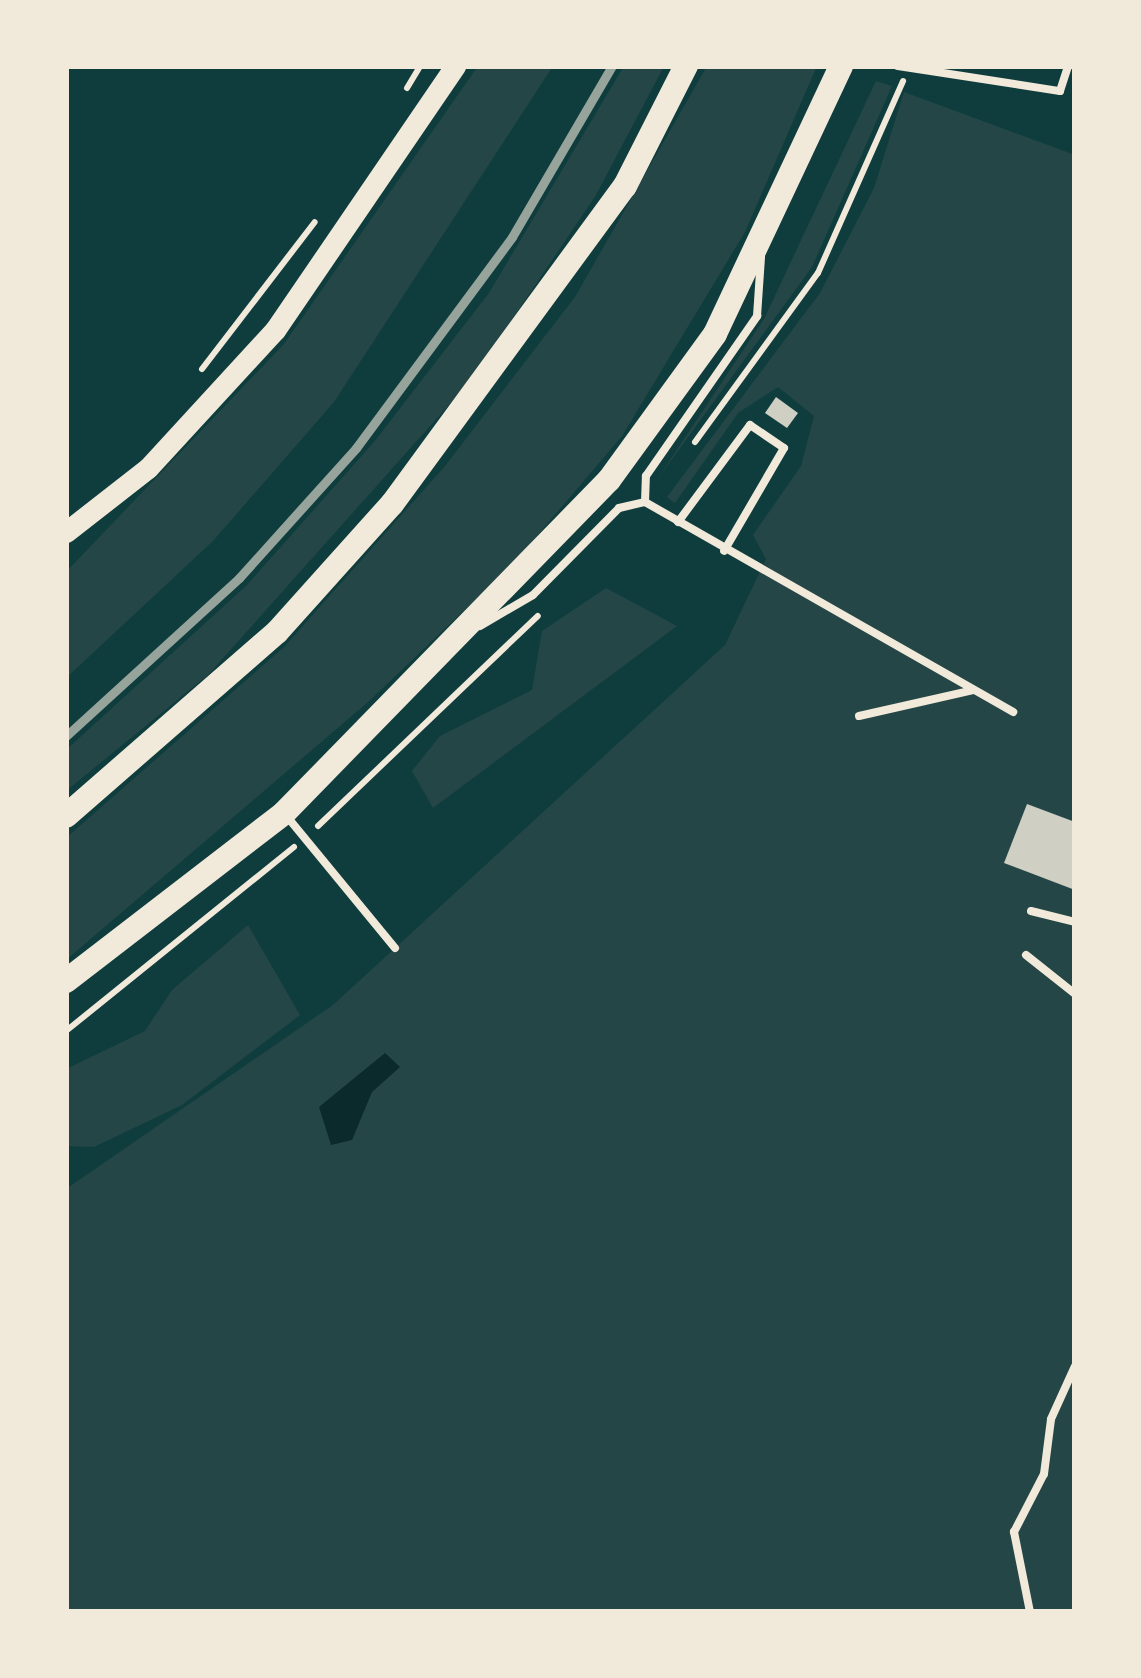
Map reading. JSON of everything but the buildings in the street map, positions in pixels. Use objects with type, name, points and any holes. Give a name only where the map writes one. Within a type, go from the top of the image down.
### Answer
[{"type":"main road","points":[[66,816],[277,632],[392,504],[625,187],[686,66]]},
{"type":"main road","points":[[66,981],[284,813],[460,637],[640,441],[762,250],[841,66]]},
{"type":"street","points":[[66,532],[148,468],[275,330],[455,66]]},
{"type":"lane","points":[[898,66],[1060,91],[1068,66]]},
{"type":"lane","points":[[645,502],[646,476],[757,316],[762,250]]},
{"type":"lane","points":[[678,522],[750,425],[784,448],[724,551]]},
{"type":"lane","points":[[460,637],[533,596],[619,508],[645,502],[1013,712]]},
{"type":"lane","points":[[859,716],[973,690]]},
{"type":"lane","points":[[284,813],[395,948]]},
{"type":"lane","points":[[1031,910],[1075,922]]},
{"type":"lane","points":[[1026,955],[1075,994]]},
{"type":"lane","points":[[1030,1612],[1014,1532],[1044,1474],[1054,1407],[1075,1366]]},
{"type":"path","points":[[400,100],[420,66]]},
{"type":"path","points":[[688,451],[818,273],[899,91]]},
{"type":"path","points":[[191,382],[322,213]]},
{"type":"path","points":[[66,1031],[305,838],[556,596]]},
{"type":"shaded area","points":[[478,66],[553,66],[334,402],[213,541],[66,678],[66,572],[284,344]]},
{"type":"shaded area","points":[[624,66],[664,66],[596,195],[472,379],[208,675],[66,791],[66,750],[247,585],[374,442],[489,293]]},
{"type":"shaded area","points":[[707,66],[817,66],[745,232],[622,436],[513,564],[367,703],[66,960],[66,838],[284,647],[445,466],[575,297]]},
{"type":"shaded area","points":[[876,81],[892,86],[812,267],[656,481],[764,319]]},
{"type":"shaded area","points":[[904,92],[1075,155],[1075,1612],[66,1612],[66,1189],[333,1005],[725,645],[766,559],[753,535],[801,466],[814,416],[778,387],[738,413],[675,503],[667,497],[820,293],[874,188]]},
{"type":"shaded area","points":[[606,588],[677,626],[433,808],[412,771],[440,736],[532,690],[542,631]]},
{"type":"shaded area","points":[[248,925],[300,1015],[182,1105],[94,1147],[66,1146],[66,1069],[145,1031],[172,990]]},
{"type":"shaded area","points":[[385,1053],[400,1067],[372,1092],[352,1140],[331,1145],[319,1107]]},
{"type":"railway","points":[[66,736],[239,578],[356,448],[512,237],[612,66]]}]
